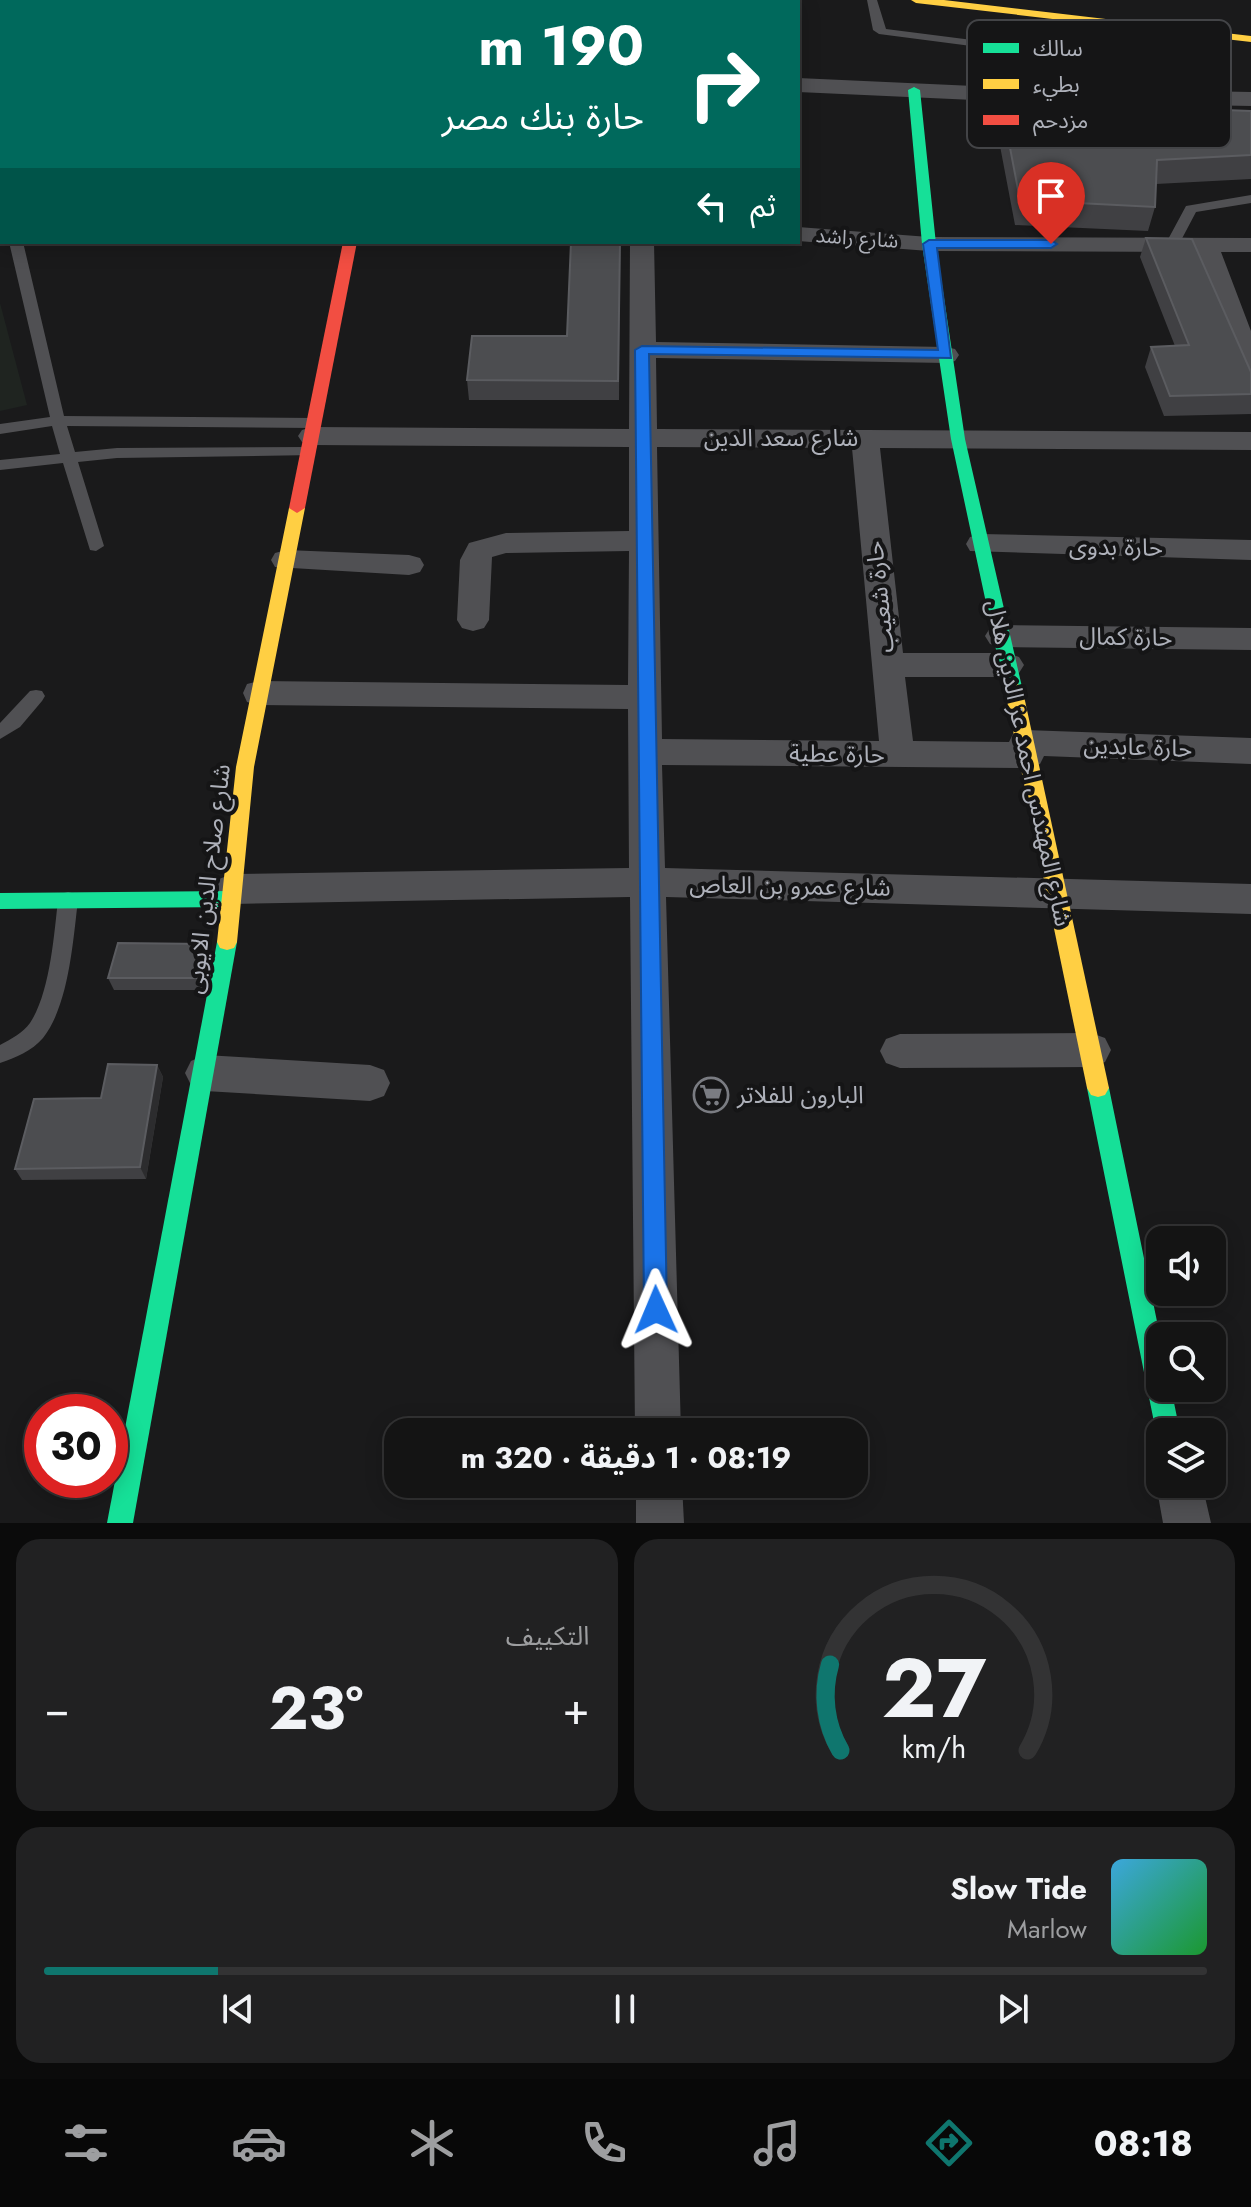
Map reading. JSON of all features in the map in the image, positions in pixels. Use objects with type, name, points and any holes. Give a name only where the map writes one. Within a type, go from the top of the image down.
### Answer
[{"type":"street","points":[[916,0],[1082,20]]},
{"type":"street","points":[[1063,18],[1073,9],[1075,0]]},
{"type":"street","points":[[1148,9],[1154,20]]},
{"type":"street","points":[[1231,37],[1251,39]]},
{"type":"street","points":[[800,85],[967,93]]},
{"type":"street","name":"شارع المهندس احمد عز الدين هلال","points":[[914,90],[929,244],[958,439],[1058,893],[1165,1418]]},
{"type":"street","name":"شارع راشد","points":[[800,234],[929,244],[1251,245]]},
{"type":"street","name":"شارع صلاح الدين الايوبى","points":[[120,1523],[224,969],[245,767],[350,244]]},
{"type":"street","points":[[642,244],[645,752],[658,1418]]},
{"type":"street","points":[[1206,245],[1251,366]]},
{"type":"street","points":[[642,350],[946,355]]},
{"type":"street","name":"شارع سعد الدين","points":[[311,437],[1251,441]]},
{"type":"street","name":"حارة شعيب","points":[[865,439],[897,754]]},
{"type":"street","points":[[473,620],[475,560],[480,550],[506,543],[643,541]]},
{"type":"street","name":"حارة بدوى","points":[[981,544],[1251,550]]},
{"type":"street","points":[[286,560],[409,565]]},
{"type":"street","name":"حارة كمال","points":[[887,665],[1005,650],[1251,639]]},
{"type":"street","points":[[259,693],[645,697]]},
{"type":"street","name":"حارة عابدين","points":[[1026,749],[1251,751]]},
{"type":"street","name":"حارة عطية","points":[[645,752],[897,754],[1026,749]]},
{"type":"street","name":"شارع عمرو بن العاص","points":[[232,894],[647,882],[1251,899]]},
{"type":"street","points":[[0,901],[232,894]]},
{"type":"street","points":[[900,1051],[1091,1050]]},
{"type":"street","points":[[205,1073],[370,1083]]},
{"type":"street","points":[[659,1498],[660,1523]]},
{"type":"street","points":[[1182,1498],[1187,1523]]},
{"type":"lane","points":[[872,0],[879,30],[883,32],[967,41]]},
{"type":"lane","points":[[1172,245],[1191,209],[1251,199]]},
{"type":"lane","points":[[16,244],[58,421],[96,546]]},
{"type":"lane","points":[[0,429],[58,421],[311,437]]},
{"type":"lane","points":[[0,465],[67,455],[311,437]]},
{"type":"lane","points":[[0,732],[14,722],[36,696]]},
{"type":"lane","points":[[0,1054],[29,1039],[39,1028],[60,955],[68,900]]},
{"type":"shaded area","points":[[0,303],[27,405],[0,411]]},
{"type":"building","points":[[1231,110],[1251,111],[1251,155],[1157,160],[1155,207],[1020,200],[1010,148],[1231,148]]},
{"type":"building","points":[[1146,238],[1192,239],[1251,372],[1251,394],[1170,396],[1151,347],[1189,345]]},
{"type":"building","points":[[571,244],[620,244],[618,381],[467,380],[472,336],[567,336]]},
{"type":"building","points":[[118,943],[205,944],[200,978],[108,978]]},
{"type":"building","points":[[108,1064],[157,1065],[140,1167],[15,1169],[34,1099],[101,1098]]},
{"type":"traffic: fast","points":[[914,90],[929,244],[958,439],[1013,687]]},
{"type":"traffic: fast","points":[[0,901],[231,899]]},
{"type":"traffic: fast","points":[[120,1523],[227,942]]},
{"type":"traffic: fast","points":[[1098,1088],[1165,1418]]},
{"type":"traffic: slow","points":[[916,0],[1088,20]]},
{"type":"traffic: slow","points":[[1231,37],[1251,39]]},
{"type":"traffic: slow","points":[[227,942],[245,767],[297,508]]},
{"type":"traffic: slow","points":[[1013,687],[1098,1088]]},
{"type":"traffic: jam","points":[[297,508],[350,244]]},
{"type":"place","name":"البارون للفلاتر","points":[[711,1095]]},
{"type":"route","points":[[656,1310],[645,752],[642,350],[946,355],[929,244],[1051,244]]}]
